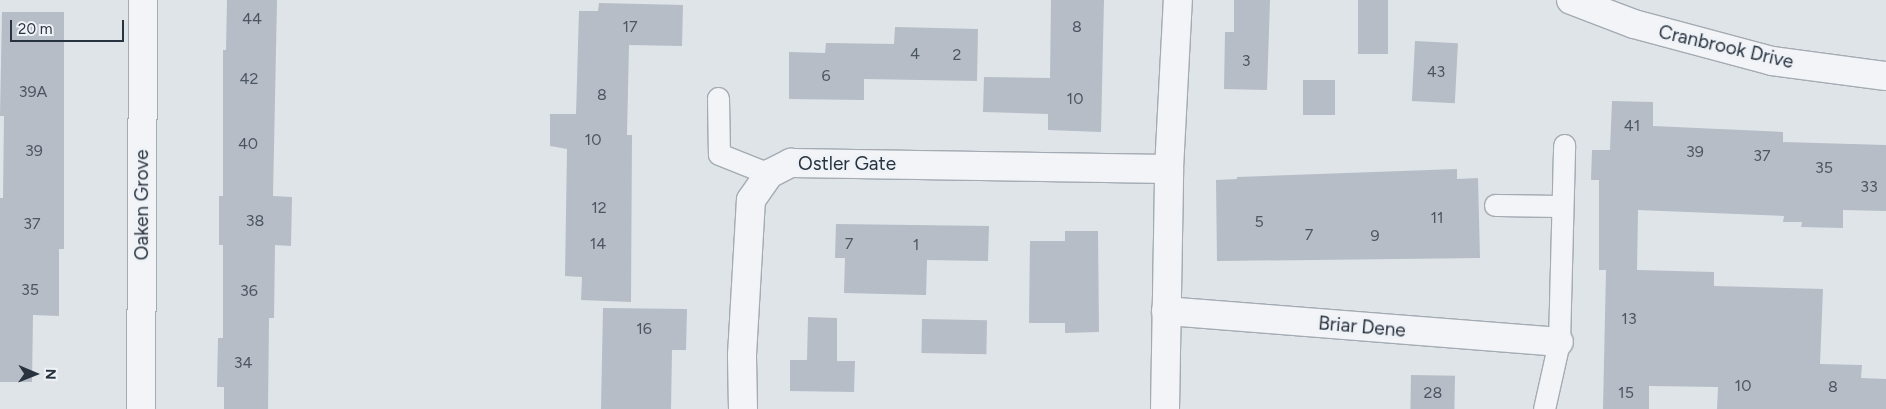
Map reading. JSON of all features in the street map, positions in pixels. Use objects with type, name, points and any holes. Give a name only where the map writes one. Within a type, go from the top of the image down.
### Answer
[{"type":"street","name":"Oaken Grove","points":[[141,409],[143,0]]},
{"type":"street","points":[[1165,409],[1169,169],[1178,0]]},
{"type":"street","name":"Cranbrook Drive","points":[[1571,0],[1634,24],[1772,61],[1886,76]]},
{"type":"street","name":"Ostler Gate","points":[[743,409],[742,355],[751,200],[769,174],[791,163],[1169,169]]},
{"type":"street","name":"Briar Dene","points":[[1166,311],[1559,342]]},
{"type":"lane","points":[[718,98],[719,154],[769,174]]},
{"type":"lane","points":[[1544,409],[1559,342],[1564,145]]},
{"type":"lane","points":[[1495,206],[1562,206]]},
{"type":"building","points":[[227,0],[277,0],[273,196],[292,197],[291,246],[275,245],[274,318],[269,318],[268,409],[224,409],[224,387],[217,387],[218,338],[223,338],[223,245],[219,245],[219,196],[223,196],[223,50],[226,50]]},
{"type":"building","points":[[1051,0],[1104,0],[1101,132],[1048,130],[1048,114],[983,112],[984,77],[1050,78]]},
{"type":"building","points":[[1234,0],[1270,0],[1267,90],[1224,89],[1225,32],[1234,32]]},
{"type":"building","points":[[1358,0],[1388,0],[1388,54],[1358,54]]},
{"type":"building","points":[[599,3],[683,5],[682,46],[629,45],[627,135],[632,135],[631,302],[581,300],[582,277],[565,276],[567,149],[550,146],[550,114],[576,114],[579,11],[598,11]]},
{"type":"building","points":[[2,12],[64,12],[64,249],[59,249],[59,316],[33,315],[32,382],[0,382],[0,198],[3,198],[4,116],[0,116]]},
{"type":"building","points":[[895,27],[978,29],[977,81],[864,79],[864,100],[789,99],[789,52],[825,53],[826,43],[894,44]]},
{"type":"building","points":[[1415,41],[1458,43],[1455,103],[1412,101]]},
{"type":"building","points":[[1303,80],[1335,80],[1335,115],[1303,115]]},
{"type":"building","points":[[1612,101],[1653,102],[1653,126],[1783,132],[1783,142],[1886,145],[1886,211],[1843,210],[1843,228],[1801,227],[1802,222],[1783,222],[1784,216],[1638,210],[1637,270],[1714,272],[1714,286],[1823,289],[1820,364],[1862,365],[1861,378],[1886,379],[1886,409],[1717,409],[1718,387],[1649,386],[1649,409],[1603,409],[1606,270],[1599,270],[1599,180],[1591,180],[1592,150],[1610,150]]},
{"type":"building","points":[[1457,169],[1457,179],[1478,178],[1480,258],[1217,261],[1216,180],[1237,179],[1237,177]]},
{"type":"building","points":[[836,224],[989,226],[988,261],[927,260],[926,295],[844,293],[845,258],[835,258]]},
{"type":"building","points":[[1065,231],[1098,231],[1099,332],[1065,333],[1065,323],[1029,323],[1030,241],[1065,241]]},
{"type":"building","points":[[603,308],[687,309],[686,350],[672,350],[671,409],[601,409]]},
{"type":"building","points":[[808,317],[837,318],[837,361],[855,361],[854,392],[790,391],[790,360],[807,360]]},
{"type":"building","points":[[922,319],[987,320],[986,354],[921,353]]},
{"type":"building","points":[[1411,375],[1455,376],[1454,409],[1410,409]]}]
